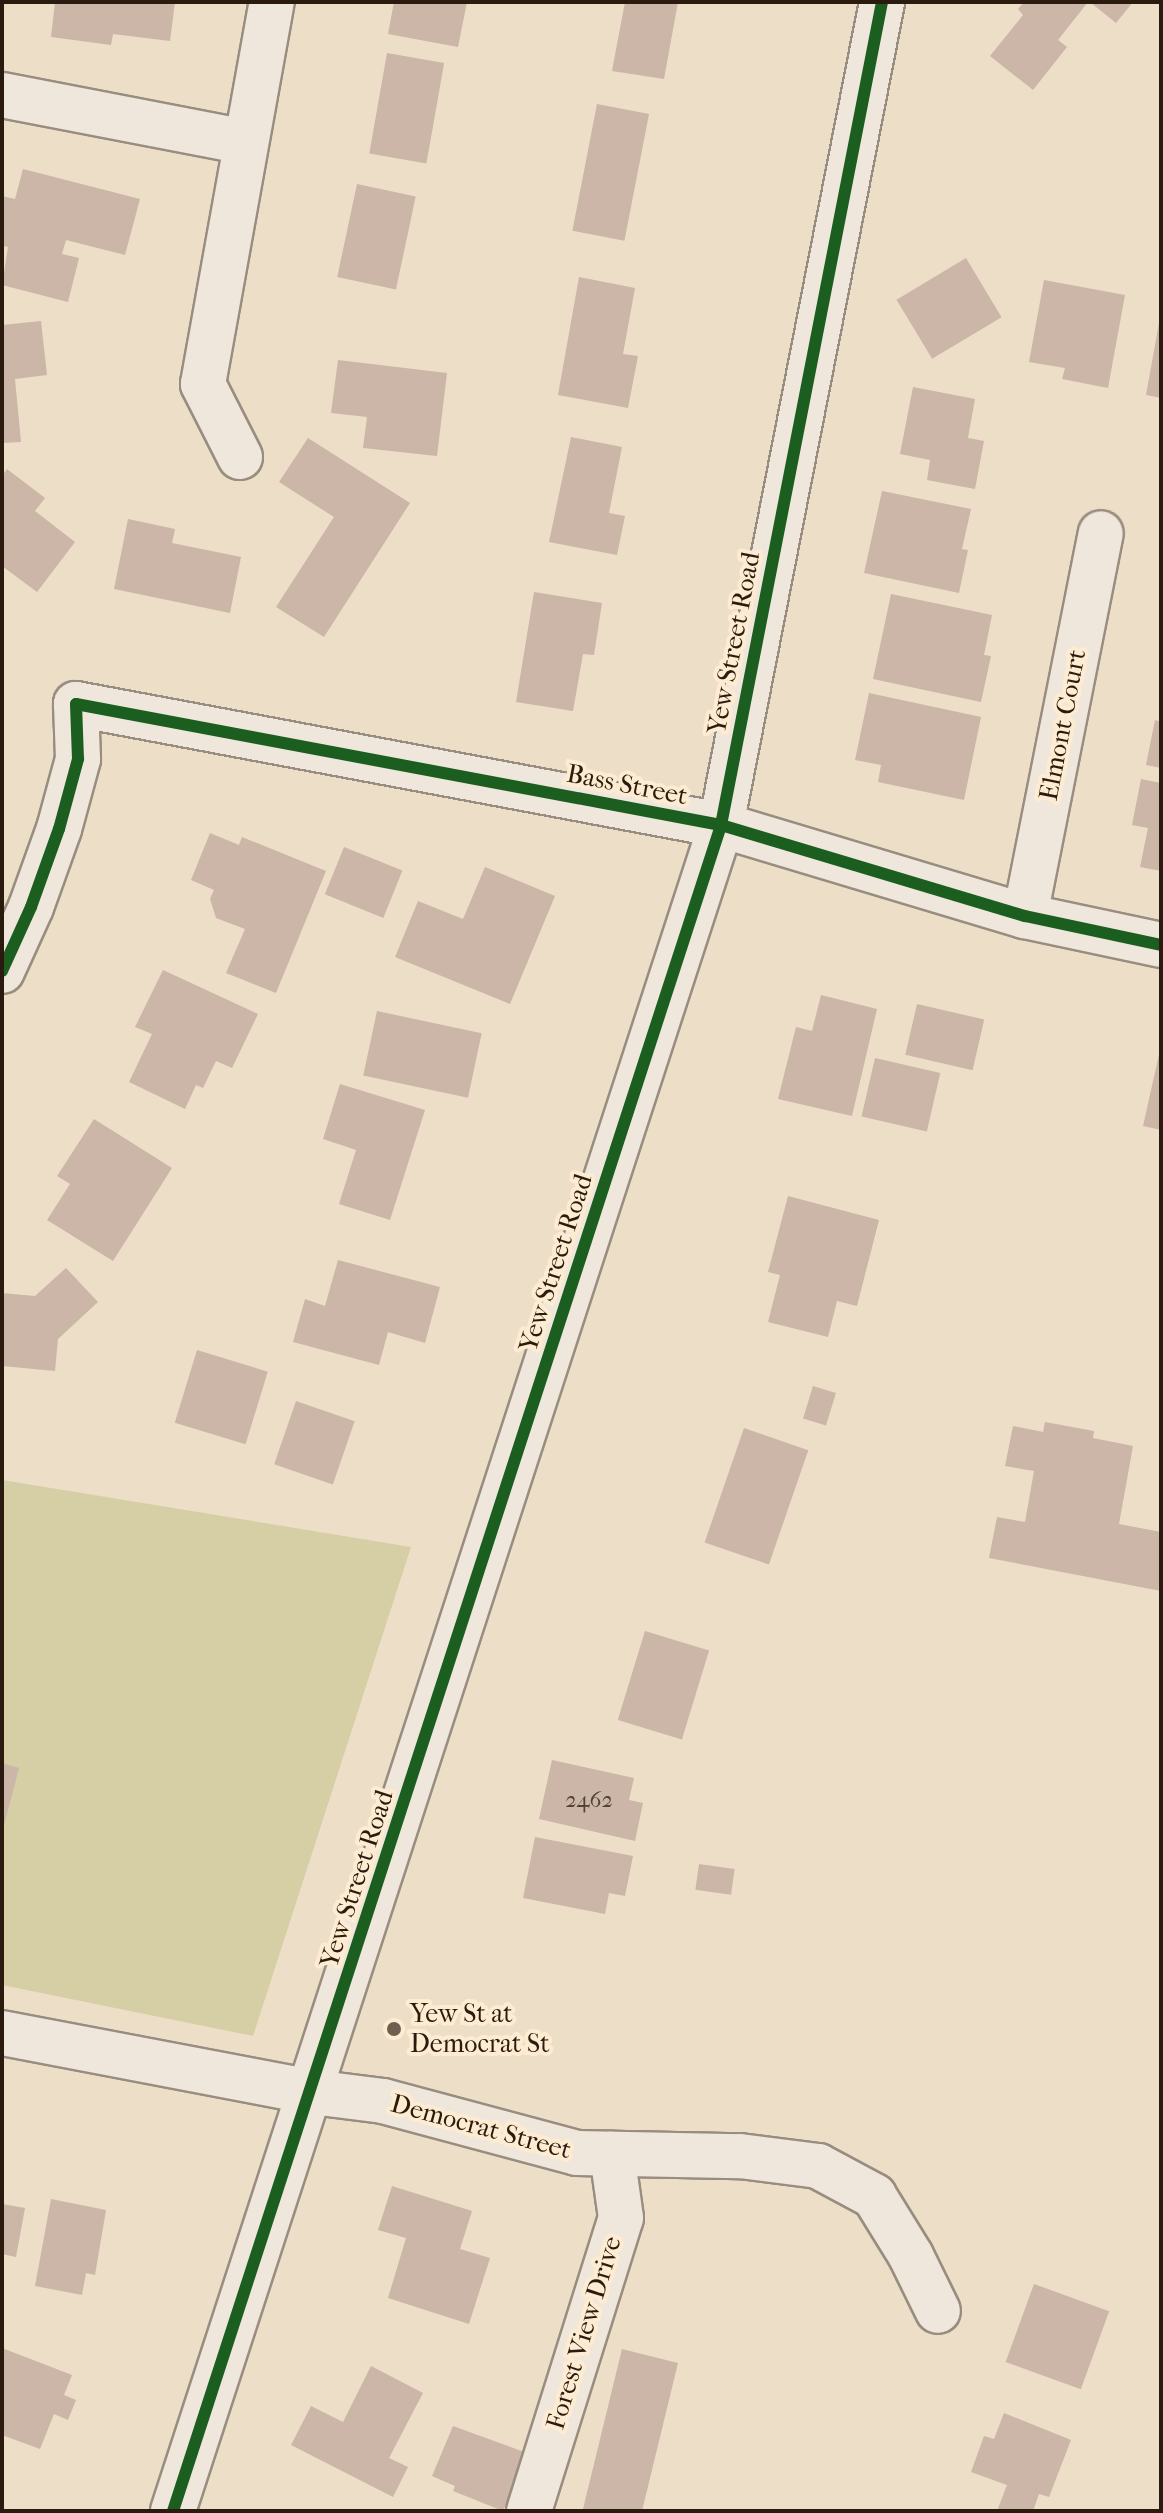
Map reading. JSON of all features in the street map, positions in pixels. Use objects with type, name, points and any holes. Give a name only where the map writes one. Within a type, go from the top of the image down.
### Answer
[{"type":"street","points":[[240,457],[203,384],[272,2]]},
{"type":"street","name":"Yew Street Road","points":[[173,2511],[312,2092],[721,825],[882,2]]},
{"type":"street","points":[[2,95],[245,142]]},
{"type":"street","name":"Elmont Court","points":[[1025,916],[1101,533]]},
{"type":"street","name":"Bass Street","points":[[2,971],[31,907],[59,829],[78,759],[76,704],[721,825],[1025,916],[1161,945]]},
{"type":"street","name":"Democrat Street","points":[[2,2033],[312,2092],[383,2101],[577,2153],[740,2156],[818,2166],[874,2196],[911,2256],[938,2311]]},
{"type":"street","name":"Forest View Drive","points":[[529,2511],[621,2218],[612,2154]]},
{"type":"shaded area","points":[[2,1480],[411,1547],[253,2036],[2,1985]]},
{"type":"building","points":[[55,2],[175,2],[170,41],[113,34],[111,45],[51,37]]},
{"type":"building","points":[[394,2],[467,2],[458,47],[388,34]]},
{"type":"building","points":[[625,2],[678,2],[664,79],[612,71]]},
{"type":"building","points":[[1024,2],[1088,2],[1058,40],[1067,47],[1033,90],[990,56],[1023,15],[1018,9]]},
{"type":"building","points":[[1090,2],[1133,2],[1116,23]]},
{"type":"building","points":[[387,53],[444,63],[426,164],[369,153]]},
{"type":"building","points":[[597,104],[649,114],[624,241],[572,231]]},
{"type":"building","points":[[23,169],[140,199],[125,255],[66,240],[62,254],[79,258],[68,302],[2,285],[8,247],[2,246],[2,196],[15,199]]},
{"type":"building","points":[[357,184],[416,196],[396,289],[337,277]]},
{"type":"building","points":[[966,258],[1002,317],[932,359],[897,300]]},
{"type":"building","points":[[579,277],[635,288],[623,354],[638,356],[628,408],[558,395]]},
{"type":"building","points":[[1044,280],[1125,295],[1108,388],[1062,379],[1065,368],[1029,362]]},
{"type":"building","points":[[41,321],[47,375],[15,379],[21,442],[2,443],[2,325]]},
{"type":"building","points":[[1161,323],[1161,398],[1146,395]]},
{"type":"building","points":[[338,360],[447,373],[437,456],[363,448],[367,417],[331,413]]},
{"type":"building","points":[[913,387],[975,399],[968,438],[984,441],[975,489],[927,480],[930,460],[900,454]]},
{"type":"building","points":[[571,437],[622,447],[609,513],[625,516],[617,555],[549,542]]},
{"type":"building","points":[[308,438],[410,503],[324,637],[276,607],[334,517],[279,482]]},
{"type":"building","points":[[7,469],[45,498],[35,511],[75,542],[37,592],[2,566],[2,476]]},
{"type":"building","points":[[882,491],[971,509],[962,549],[968,550],[959,593],[864,573]]},
{"type":"building","points":[[128,519],[175,529],[172,543],[241,557],[230,613],[114,589]]},
{"type":"building","points":[[534,592],[602,603],[594,655],[583,654],[573,711],[516,702]]},
{"type":"building","points":[[891,594],[992,615],[984,655],[991,656],[981,702],[873,679]]},
{"type":"building","points":[[869,693],[981,717],[964,800],[878,782],[881,765],[855,760]]},
{"type":"building","points":[[1155,720],[1161,722],[1161,768],[1146,765]]},
{"type":"building","points":[[1141,779],[1161,783],[1161,871],[1140,867],[1148,828],[1132,825]]},
{"type":"building","points":[[210,833],[239,845],[242,837],[326,871],[276,993],[226,973],[245,929],[216,918],[210,899],[214,890],[191,880]]},
{"type":"building","points":[[344,847],[402,871],[383,918],[325,894]]},
{"type":"building","points":[[485,867],[555,896],[510,1004],[395,957],[418,901],[463,919]]},
{"type":"building","points":[[163,970],[258,1014],[232,1068],[216,1061],[203,1088],[196,1085],[185,1109],[129,1082],[152,1034],[135,1027]]},
{"type":"building","points":[[821,995],[877,1009],[852,1116],[778,1099],[796,1027],[812,1031]]},
{"type":"building","points":[[917,1004],[984,1020],[973,1070],[905,1055]]},
{"type":"building","points":[[377,1011],[482,1033],[468,1098],[363,1076]]},
{"type":"building","points":[[1161,1050],[1161,1130],[1143,1126]]},
{"type":"building","points":[[875,1058],[940,1073],[927,1132],[862,1116]]},
{"type":"building","points":[[340,1084],[425,1110],[390,1220],[339,1204],[356,1150],[323,1139]]},
{"type":"building","points":[[94,1119],[172,1168],[113,1261],[47,1220],[70,1184],[57,1176]]},
{"type":"building","points":[[788,1196],[879,1220],[857,1306],[837,1301],[828,1337],[768,1322],[780,1275],[768,1272]]},
{"type":"building","points":[[338,1260],[440,1287],[425,1343],[388,1332],[379,1365],[293,1342],[305,1299],[325,1306]]},
{"type":"building","points":[[66,1268],[98,1302],[58,1339],[55,1371],[2,1366],[2,1293],[35,1296]]},
{"type":"building","points":[[197,1350],[268,1372],[246,1444],[175,1423]]},
{"type":"building","points":[[813,1386],[836,1393],[826,1426],[803,1419]]},
{"type":"building","points":[[296,1401],[355,1421],[333,1485],[274,1464]]},
{"type":"building","points":[[1045,1422],[1094,1431],[1093,1438],[1133,1446],[1119,1524],[1161,1532],[1161,1591],[989,1558],[997,1517],[1025,1522],[1034,1471],[1005,1466],[1013,1426],[1043,1432]]},
{"type":"building","points":[[744,1428],[808,1450],[769,1565],[705,1542]]},
{"type":"building","points":[[645,1631],[709,1651],[682,1740],[618,1720]]},
{"type":"building","points":[[552,1760],[634,1778],[629,1800],[643,1803],[635,1841],[539,1819]]},
{"type":"building","points":[[2,1763],[19,1768],[3,1829],[2,1829]]},
{"type":"building","points":[[535,1837],[633,1856],[625,1896],[609,1893],[605,1914],[523,1898]]},
{"type":"building","points":[[699,1864],[735,1869],[731,1895],[695,1890]]},
{"type":"building","points":[[392,2186],[472,2211],[460,2249],[490,2258],[469,2324],[388,2298],[406,2238],[378,2230]]},
{"type":"building","points":[[51,2199],[106,2210],[95,2275],[86,2273],[82,2295],[35,2286]]},
{"type":"building","points":[[2,2204],[25,2208],[16,2257],[2,2254]]},
{"type":"building","points":[[1034,2284],[1109,2311],[1081,2389],[1006,2362]]},
{"type":"building","points":[[2,2348],[72,2375],[64,2395],[76,2400],[68,2420],[54,2414],[40,2449],[2,2435]]},
{"type":"building","points":[[622,2349],[678,2363],[642,2511],[589,2511],[583,2509]]},
{"type":"building","points":[[371,2366],[423,2393],[389,2458],[408,2467],[393,2497],[291,2445],[311,2406],[343,2422]]},
{"type":"building","points":[[1004,2413],[1071,2440],[1049,2497],[1039,2494],[1033,2511],[997,2511],[1007,2485],[971,2472],[984,2436],[994,2439]]},
{"type":"building","points":[[453,2426],[527,2453],[503,2511],[453,2491],[455,2486],[432,2476]]},
{"type":"cycle path","points":[[173,2511],[721,825],[882,2]]},
{"type":"cycle path","points":[[2,971],[31,907],[59,829],[78,759],[76,704],[721,825],[1025,916],[1161,945]]},
{"type":"place","name":"Yew St at Democrat St","points":[[394,2029]]}]
